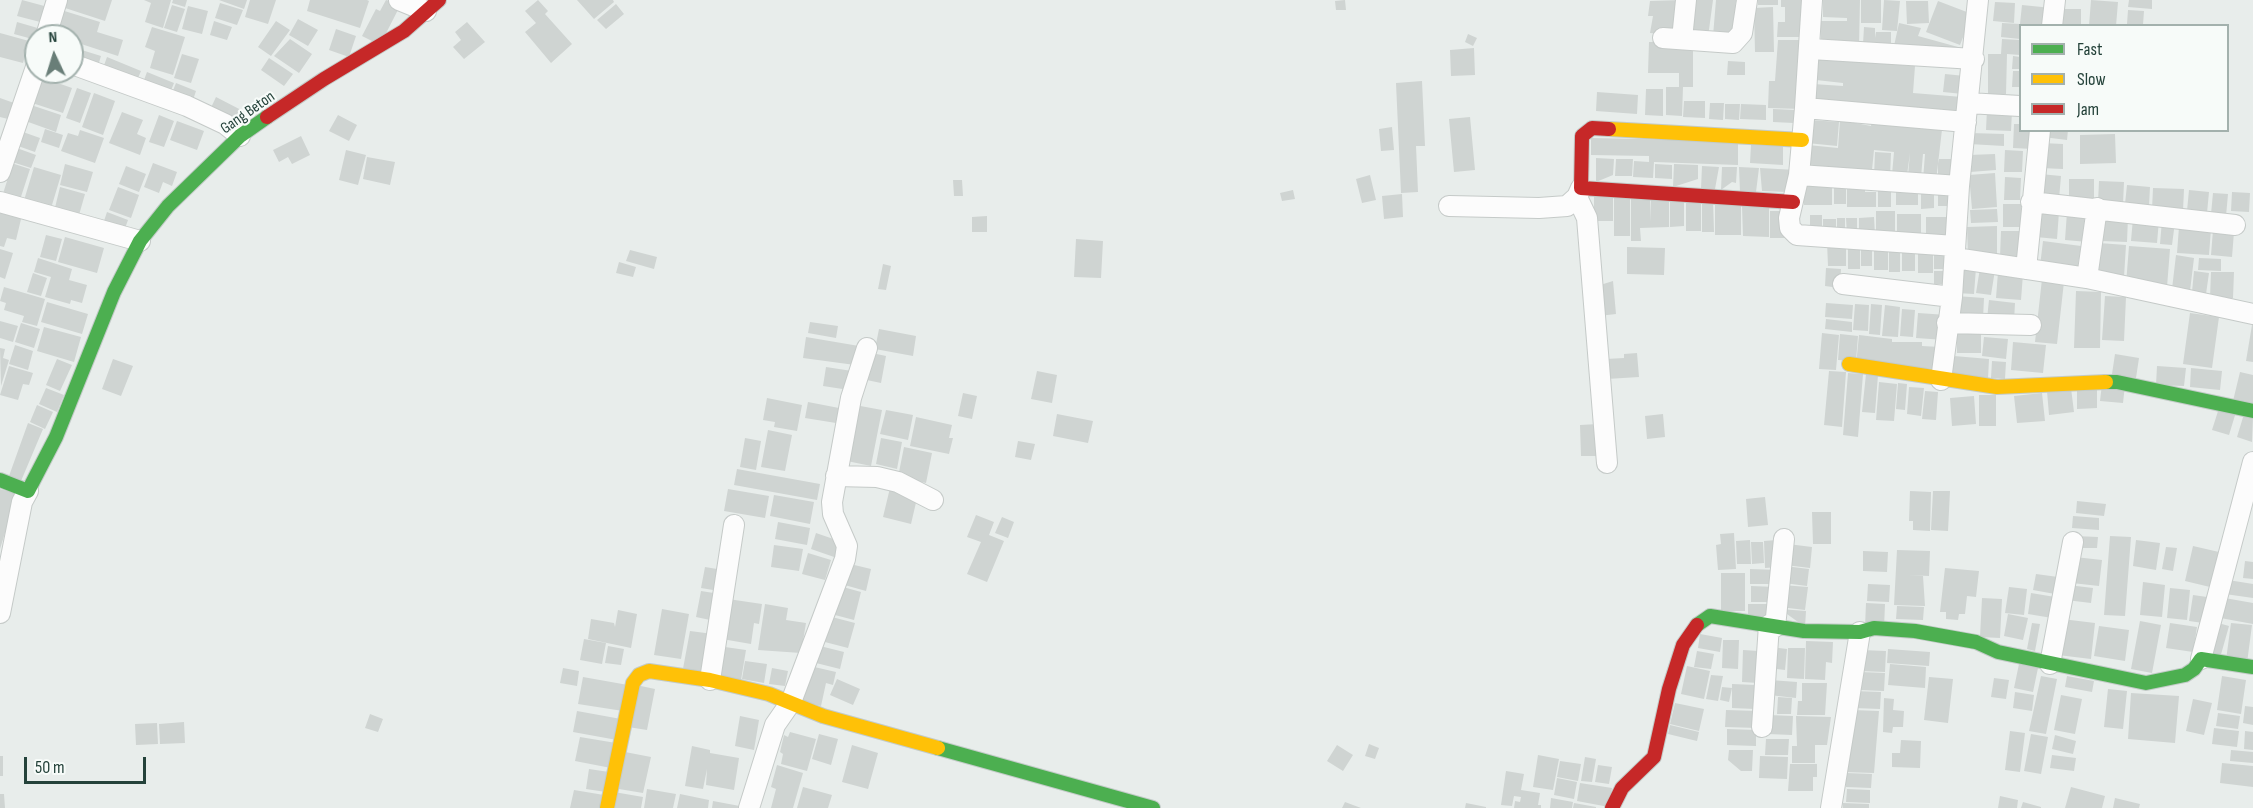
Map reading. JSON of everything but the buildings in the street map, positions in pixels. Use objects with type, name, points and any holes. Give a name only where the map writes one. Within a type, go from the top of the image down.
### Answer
[{"type":"street","points":[[50,24],[57,0]]},
{"type":"street","points":[[399,0],[433,6]]},
{"type":"street","points":[[1686,0],[1673,38],[1733,43],[1742,33],[1747,0]]},
{"type":"street","points":[[1812,0],[1811,49],[1799,175],[1788,223],[1797,235],[1955,252],[2026,269],[2087,278],[2253,314]]},
{"type":"street","points":[[1941,380],[1952,297],[1959,186],[1974,59],[1978,0]]},
{"type":"street","points":[[2052,24],[2055,0]]},
{"type":"street","name":"Gang Beton","points":[[28,491],[56,437],[114,292],[140,241],[168,206],[240,136],[324,79],[404,31],[433,6]]},
{"type":"street","points":[[1811,49],[1974,59]]},
{"type":"street","points":[[84,68],[187,106],[225,124],[240,136]]},
{"type":"street","points":[[0,172],[30,84]]},
{"type":"street","points":[[1805,108],[1967,112],[2019,106]]},
{"type":"street","points":[[1607,463],[1589,229],[1579,193],[1582,136],[1592,128],[1802,140]]},
{"type":"street","points":[[2026,269],[2040,132]]},
{"type":"street","points":[[1799,175],[1959,186]]},
{"type":"street","points":[[1449,206],[1539,208],[1567,206],[1579,193],[1702,194],[1793,202]]},
{"type":"street","points":[[0,202],[140,241]]},
{"type":"street","points":[[2031,202],[2235,225]]},
{"type":"street","points":[[2087,278],[2097,208]]},
{"type":"street","points":[[1843,284],[1952,297]]},
{"type":"street","points":[[1947,323],[2031,325]]},
{"type":"street","points":[[749,808],[775,725],[791,702],[845,559],[847,546],[833,514],[836,476],[851,398],[867,348]]},
{"type":"street","points":[[1849,364],[1997,387],[2117,382],[2253,411]]},
{"type":"street","points":[[1612,808],[1622,788],[1643,769],[1658,748],[1663,714],[1676,666],[1694,628],[1710,616],[1804,631],[1860,632],[1890,629],[1960,639],[2049,664],[2146,683],[2185,675],[2194,669],[2200,659],[2253,462]]},
{"type":"street","points":[[836,476],[877,477],[898,482],[933,500]]},
{"type":"street","points":[[0,480],[28,491],[22,502],[0,613]]},
{"type":"street","points":[[710,680],[734,525]]},
{"type":"street","points":[[1762,727],[1772,626],[1784,539]]},
{"type":"street","points":[[2049,664],[2073,542]]},
{"type":"street","points":[[1831,808],[1860,632]]},
{"type":"street","points":[[2200,659],[2253,667]]},
{"type":"street","points":[[607,808],[633,682],[636,677],[650,671],[710,680],[791,702],[823,716],[1153,808]]},
{"type":"traffic: fast","points":[[0,480],[28,491],[56,437],[114,292],[140,241],[168,206],[240,136],[267,117]]},
{"type":"traffic: fast","points":[[2106,382],[2117,382],[2253,411]]},
{"type":"traffic: fast","points":[[1697,625],[1710,616],[1804,631],[1860,632],[1874,628],[1915,631],[1976,642],[1998,652],[2146,683],[2185,675],[2194,669],[2201,659],[2253,667]]},
{"type":"traffic: fast","points":[[938,748],[1153,808]]},
{"type":"traffic: slow","points":[[1609,129],[1802,140]]},
{"type":"traffic: slow","points":[[1849,364],[1997,387],[2106,382]]},
{"type":"traffic: slow","points":[[607,808],[633,683],[639,675],[649,671],[710,680],[769,694],[823,716],[938,748]]},
{"type":"traffic: jam","points":[[267,117],[324,79],[404,31],[439,0]]},
{"type":"traffic: jam","points":[[1609,129],[1592,128],[1582,136],[1581,188],[1793,202]]},
{"type":"traffic: jam","points":[[1612,808],[1622,788],[1654,757],[1669,689],[1683,645],[1697,625]]}]
